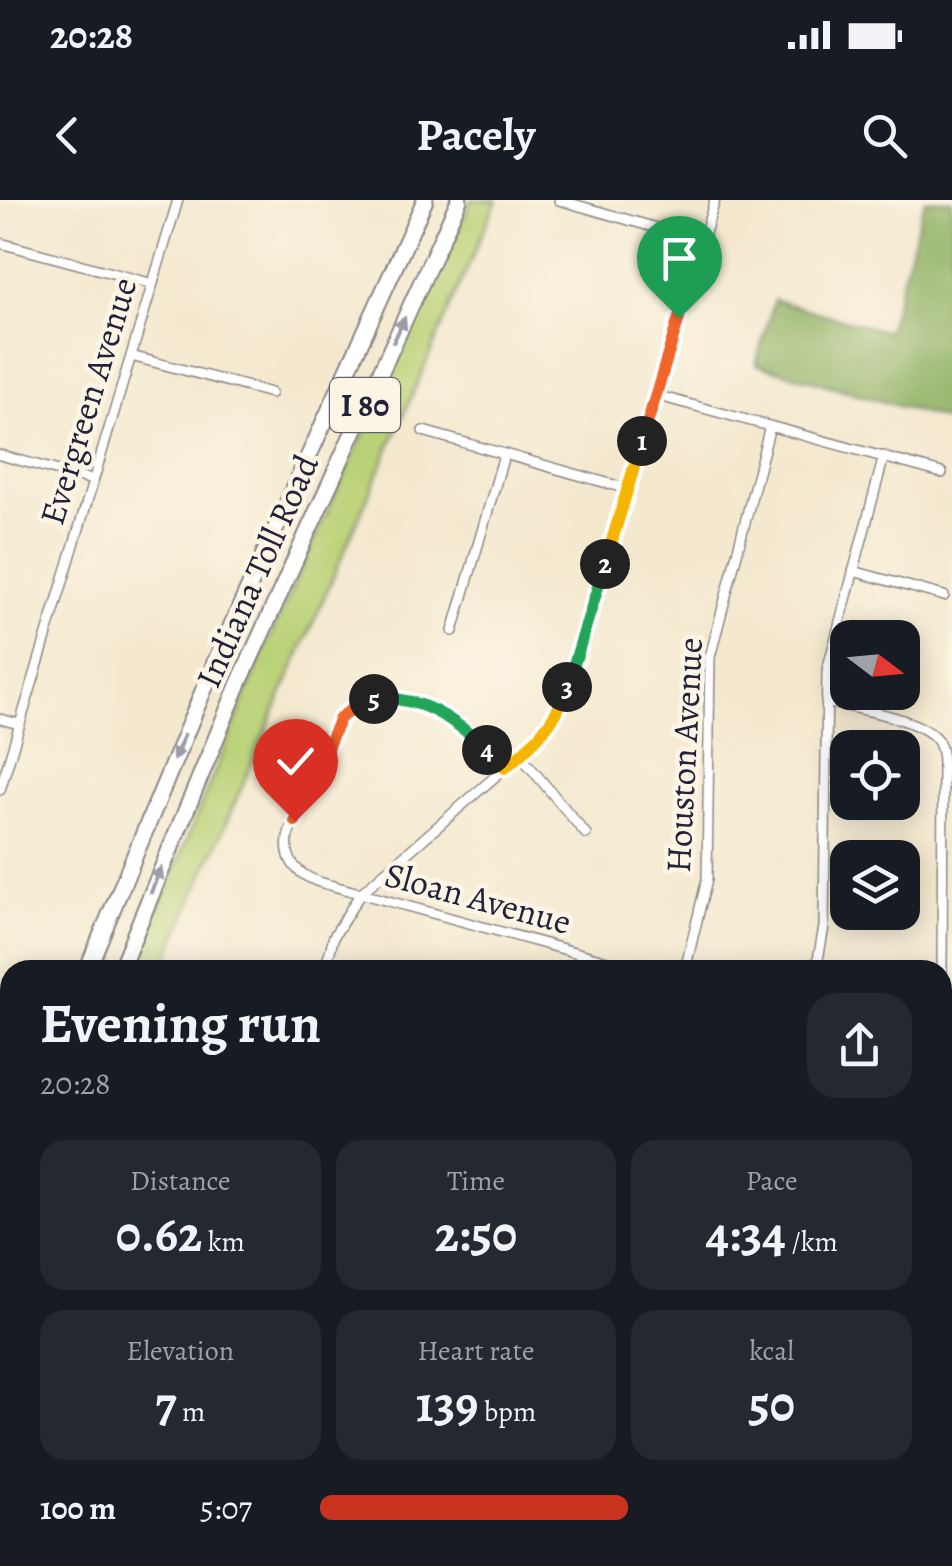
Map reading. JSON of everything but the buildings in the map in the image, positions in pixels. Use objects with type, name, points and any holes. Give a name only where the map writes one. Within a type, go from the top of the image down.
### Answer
[{"type":"highway","name":"Indiana Toll Road","points":[[91,960],[217,658],[424,200]]},
{"type":"highway","name":"Indiana Toll Road","points":[[124,960],[248,665],[459,200]]},
{"type":"street","name":"Evergreen Avenue","points":[[0,790],[178,200]]},
{"type":"street","points":[[559,200],[702,240]]},
{"type":"street","points":[[328,960],[334,936],[360,894],[520,754],[550,724],[562,704],[714,200]]},
{"type":"street","points":[[0,243],[153,284]]},
{"type":"street","points":[[130,356],[271,394]]},
{"type":"street","points":[[655,395],[942,473]]},
{"type":"street","name":"Houston Avenue","points":[[687,960],[707,879],[710,657],[770,426]]},
{"type":"street","points":[[423,431],[628,490]]},
{"type":"street","points":[[0,455],[92,480]]},
{"type":"street","points":[[453,632],[504,455]]},
{"type":"street","points":[[818,960],[825,913],[827,671],[884,456]]},
{"type":"street","points":[[854,571],[944,596]]},
{"type":"street","name":"Sloan Avenue","points":[[505,768],[460,723],[419,704],[378,698],[359,704],[340,718],[288,846],[295,867],[308,878],[594,960]]},
{"type":"street","points":[[826,702],[919,726],[938,741],[942,752],[942,960]]},
{"type":"street","points":[[0,719],[19,724]]},
{"type":"street","points":[[520,754],[586,834]]},
{"type":"green space","points":[[471,200],[497,200],[166,960],[137,960],[270,637]]},
{"type":"green space","points":[[925,200],[952,200],[952,422],[756,364],[774,300],[887,332]]},
{"type":"route","points":[[295,821],[340,718],[359,704],[378,698],[419,704],[460,723],[505,768],[550,724],[562,704],[679,318]]}]
